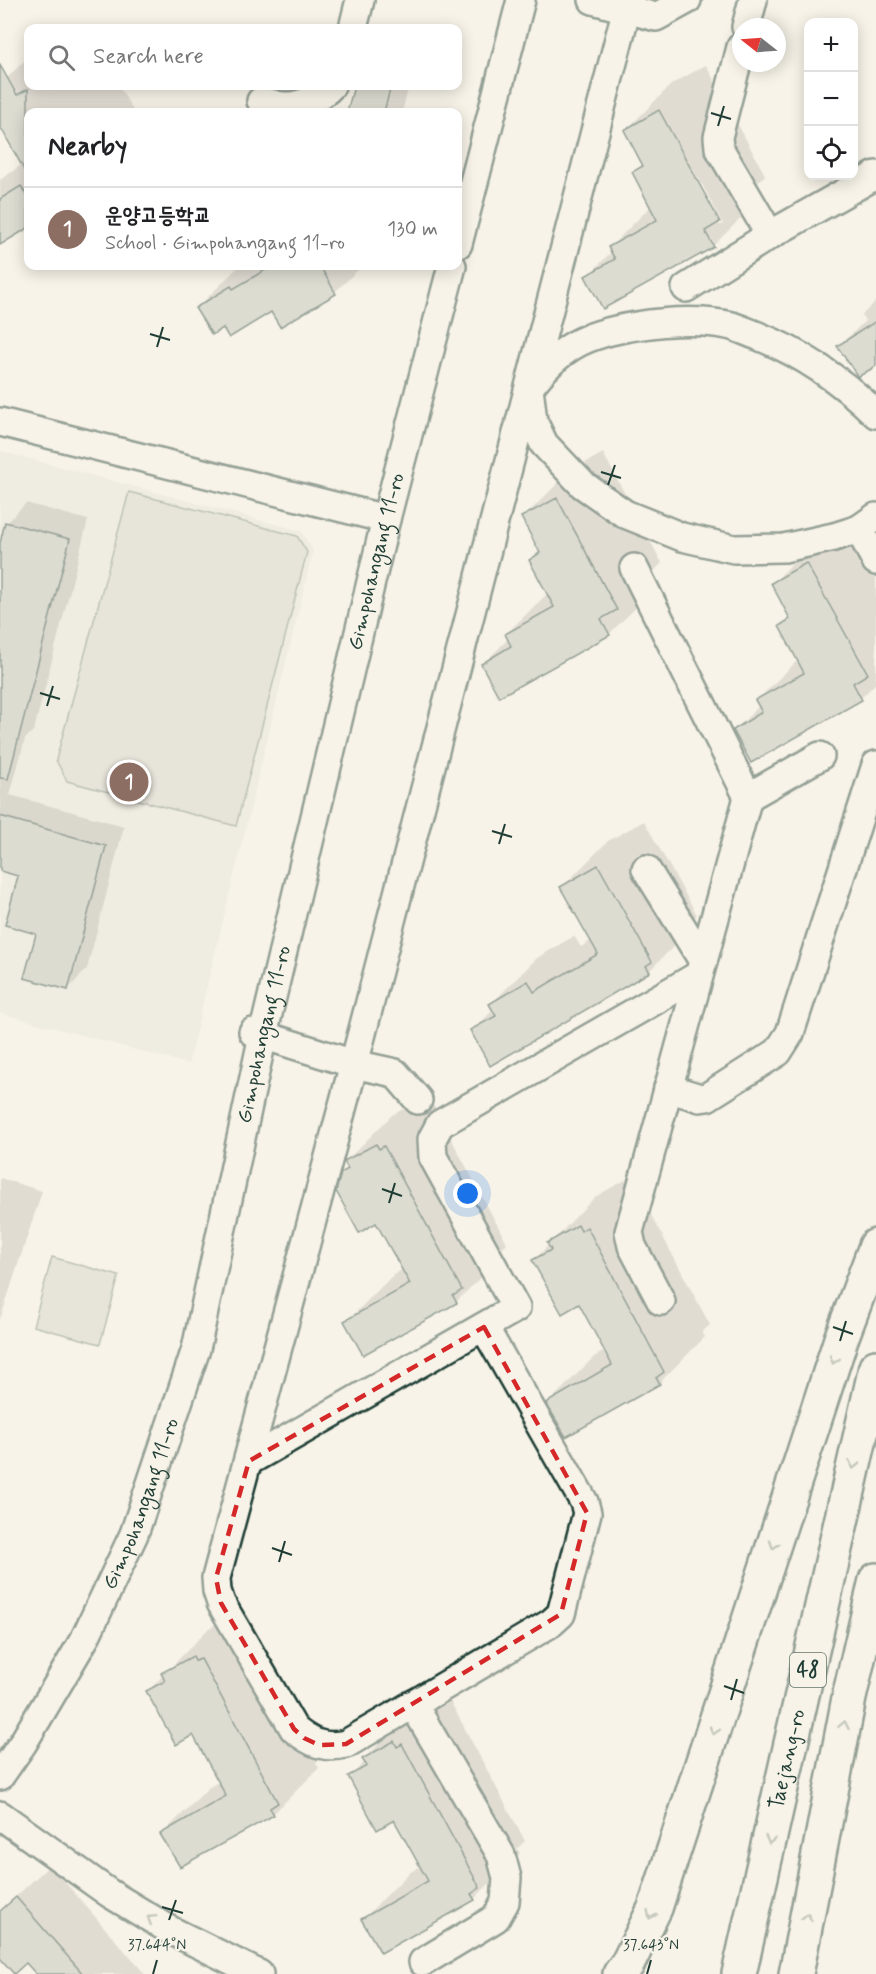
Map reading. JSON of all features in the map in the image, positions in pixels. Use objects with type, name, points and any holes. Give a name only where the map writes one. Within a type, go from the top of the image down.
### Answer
[{"type":"main road","points":[[620,1974],[628,1963],[655,1908],[841,1339],[876,1246]]},
{"type":"main road","name":"Taejang-ro","points":[[739,1974],[876,1367]]},
{"type":"main road","name":"48","points":[[796,1974],[849,1698],[876,1580]]},
{"type":"street","points":[[354,24],[360,0]]},
{"type":"street","points":[[462,182],[508,0]]},
{"type":"street","points":[[462,229],[521,0]]},
{"type":"street","points":[[593,0],[628,5],[656,17],[687,0]]},
{"type":"street","points":[[748,18],[753,0]]},
{"type":"street","points":[[484,1328],[584,1502],[586,1513],[561,1614],[551,1623],[346,1744],[334,1747],[319,1746],[304,1738],[294,1729],[220,1603],[216,1578],[354,1064],[628,5]]},
{"type":"street","points":[[735,72],[718,137],[719,148],[770,235]]},
{"type":"street","points":[[261,101],[284,106],[305,102],[327,90]]},
{"type":"street","points":[[686,288],[770,235],[876,175]]},
{"type":"street","name":"Gimpohangang 11-ro","points":[[0,1756],[16,1734],[78,1626],[125,1526],[186,1348],[226,1150],[258,1034],[439,270]]},
{"type":"street","name":"Gimpohangang 11-ro","points":[[380,518],[451,270]]},
{"type":"street","points":[[876,414],[836,378],[776,343],[732,326],[688,321],[610,330],[575,343],[545,366],[529,388],[533,421],[544,444],[583,485],[626,514],[682,537],[734,549],[784,548],[834,537],[867,523],[876,561]]},
{"type":"street","points":[[0,422],[380,518]]},
{"type":"street","points":[[634,568],[748,797],[629,1232],[632,1246],[661,1301]]},
{"type":"street","points":[[748,797],[820,756]]},
{"type":"street","points":[[668,1088],[700,1098],[707,1097],[778,1052],[785,1044],[876,765]]},
{"type":"street","points":[[646,869],[701,968]]},
{"type":"street","points":[[249,1461],[516,1308],[434,1157],[432,1139],[440,1124],[701,968]]},
{"type":"street","points":[[258,1034],[354,1064],[395,1073],[418,1100]]},
{"type":"street","name":"Gimpohangang 11-ro","points":[[0,1776],[23,1743],[85,1638],[134,1534],[196,1349],[258,1034]]},
{"type":"street","points":[[413,1704],[501,1856],[507,1878],[505,1902],[496,1918],[423,1962]]},
{"type":"street","points":[[0,1815],[109,1893],[170,1930],[260,1974]]},
{"type":"highlighted area","points":[[484,1327],[587,1513],[561,1614],[346,1744],[319,1745],[304,1738],[294,1729],[221,1603],[216,1578],[249,1461]]},
{"type":"shaded area","points":[[0,451],[301,531],[313,551],[188,1064],[0,1013]]},
{"type":"shaded area","points":[[129,492],[297,536],[307,552],[236,826],[67,781],[56,760]]},
{"type":"shaded area","points":[[52,1257],[119,1276],[100,1344],[33,1326]]},
{"type":"building","points":[[0,65],[17,95],[28,90],[28,108],[24,108],[24,170],[0,126]]},
{"type":"building","points":[[353,90],[390,90],[385,108],[348,108]]},
{"type":"building","points":[[659,110],[720,222],[705,231],[714,247],[603,309],[585,276],[615,259],[608,247],[657,220],[632,172],[643,166],[624,130]]},
{"type":"building","points":[[21,186],[24,191],[24,230],[0,245],[0,199]]},
{"type":"building","points":[[265,270],[322,270],[336,294],[280,327],[271,312],[229,338],[223,328],[212,335],[195,308],[231,286],[233,289]]},
{"type":"building","points":[[876,321],[876,366],[858,377],[837,346]]},
{"type":"building","points":[[557,498],[617,610],[601,619],[610,635],[499,697],[481,664],[511,646],[505,634],[554,607],[529,560],[540,553],[521,517]]},
{"type":"building","points":[[5,522],[70,539],[8,779],[0,778],[0,543]]},
{"type":"building","points":[[806,563],[868,674],[853,683],[862,700],[751,763],[733,730],[762,712],[755,700],[804,673],[779,626],[790,619],[771,583]]},
{"type":"building","points":[[0,816],[106,846],[68,990],[24,978],[36,934],[5,925],[18,876],[0,871]]},
{"type":"building","points":[[598,865],[652,962],[646,966],[650,972],[490,1066],[470,1030],[496,1016],[489,1004],[528,981],[534,992],[598,954],[560,887]]},
{"type":"building","points":[[376,1144],[379,1149],[384,1146],[462,1290],[453,1296],[457,1303],[363,1355],[344,1321],[410,1284],[376,1223],[359,1233],[336,1191],[341,1173],[348,1169],[344,1161]]},
{"type":"building","points":[[578,1225],[581,1231],[587,1227],[664,1372],[656,1378],[660,1384],[566,1437],[546,1403],[612,1365],[579,1304],[562,1314],[532,1260],[551,1250],[547,1243]]},
{"type":"building","points":[[193,1656],[195,1661],[201,1659],[278,1803],[270,1808],[274,1815],[180,1867],[160,1834],[226,1796],[193,1735],[176,1745],[146,1691],[165,1681],[161,1673]]},
{"type":"building","points":[[394,1741],[397,1747],[402,1744],[480,1888],[471,1894],[475,1900],[381,1953],[361,1919],[428,1881],[394,1820],[377,1830],[348,1776],[367,1766],[362,1759]]},
{"type":"building","points":[[16,1897],[83,1974],[36,1974],[26,1963],[14,1974],[0,1958],[0,1911]]},
{"type":"place","name":"운양고등학교","points":[[129,782]]}]
